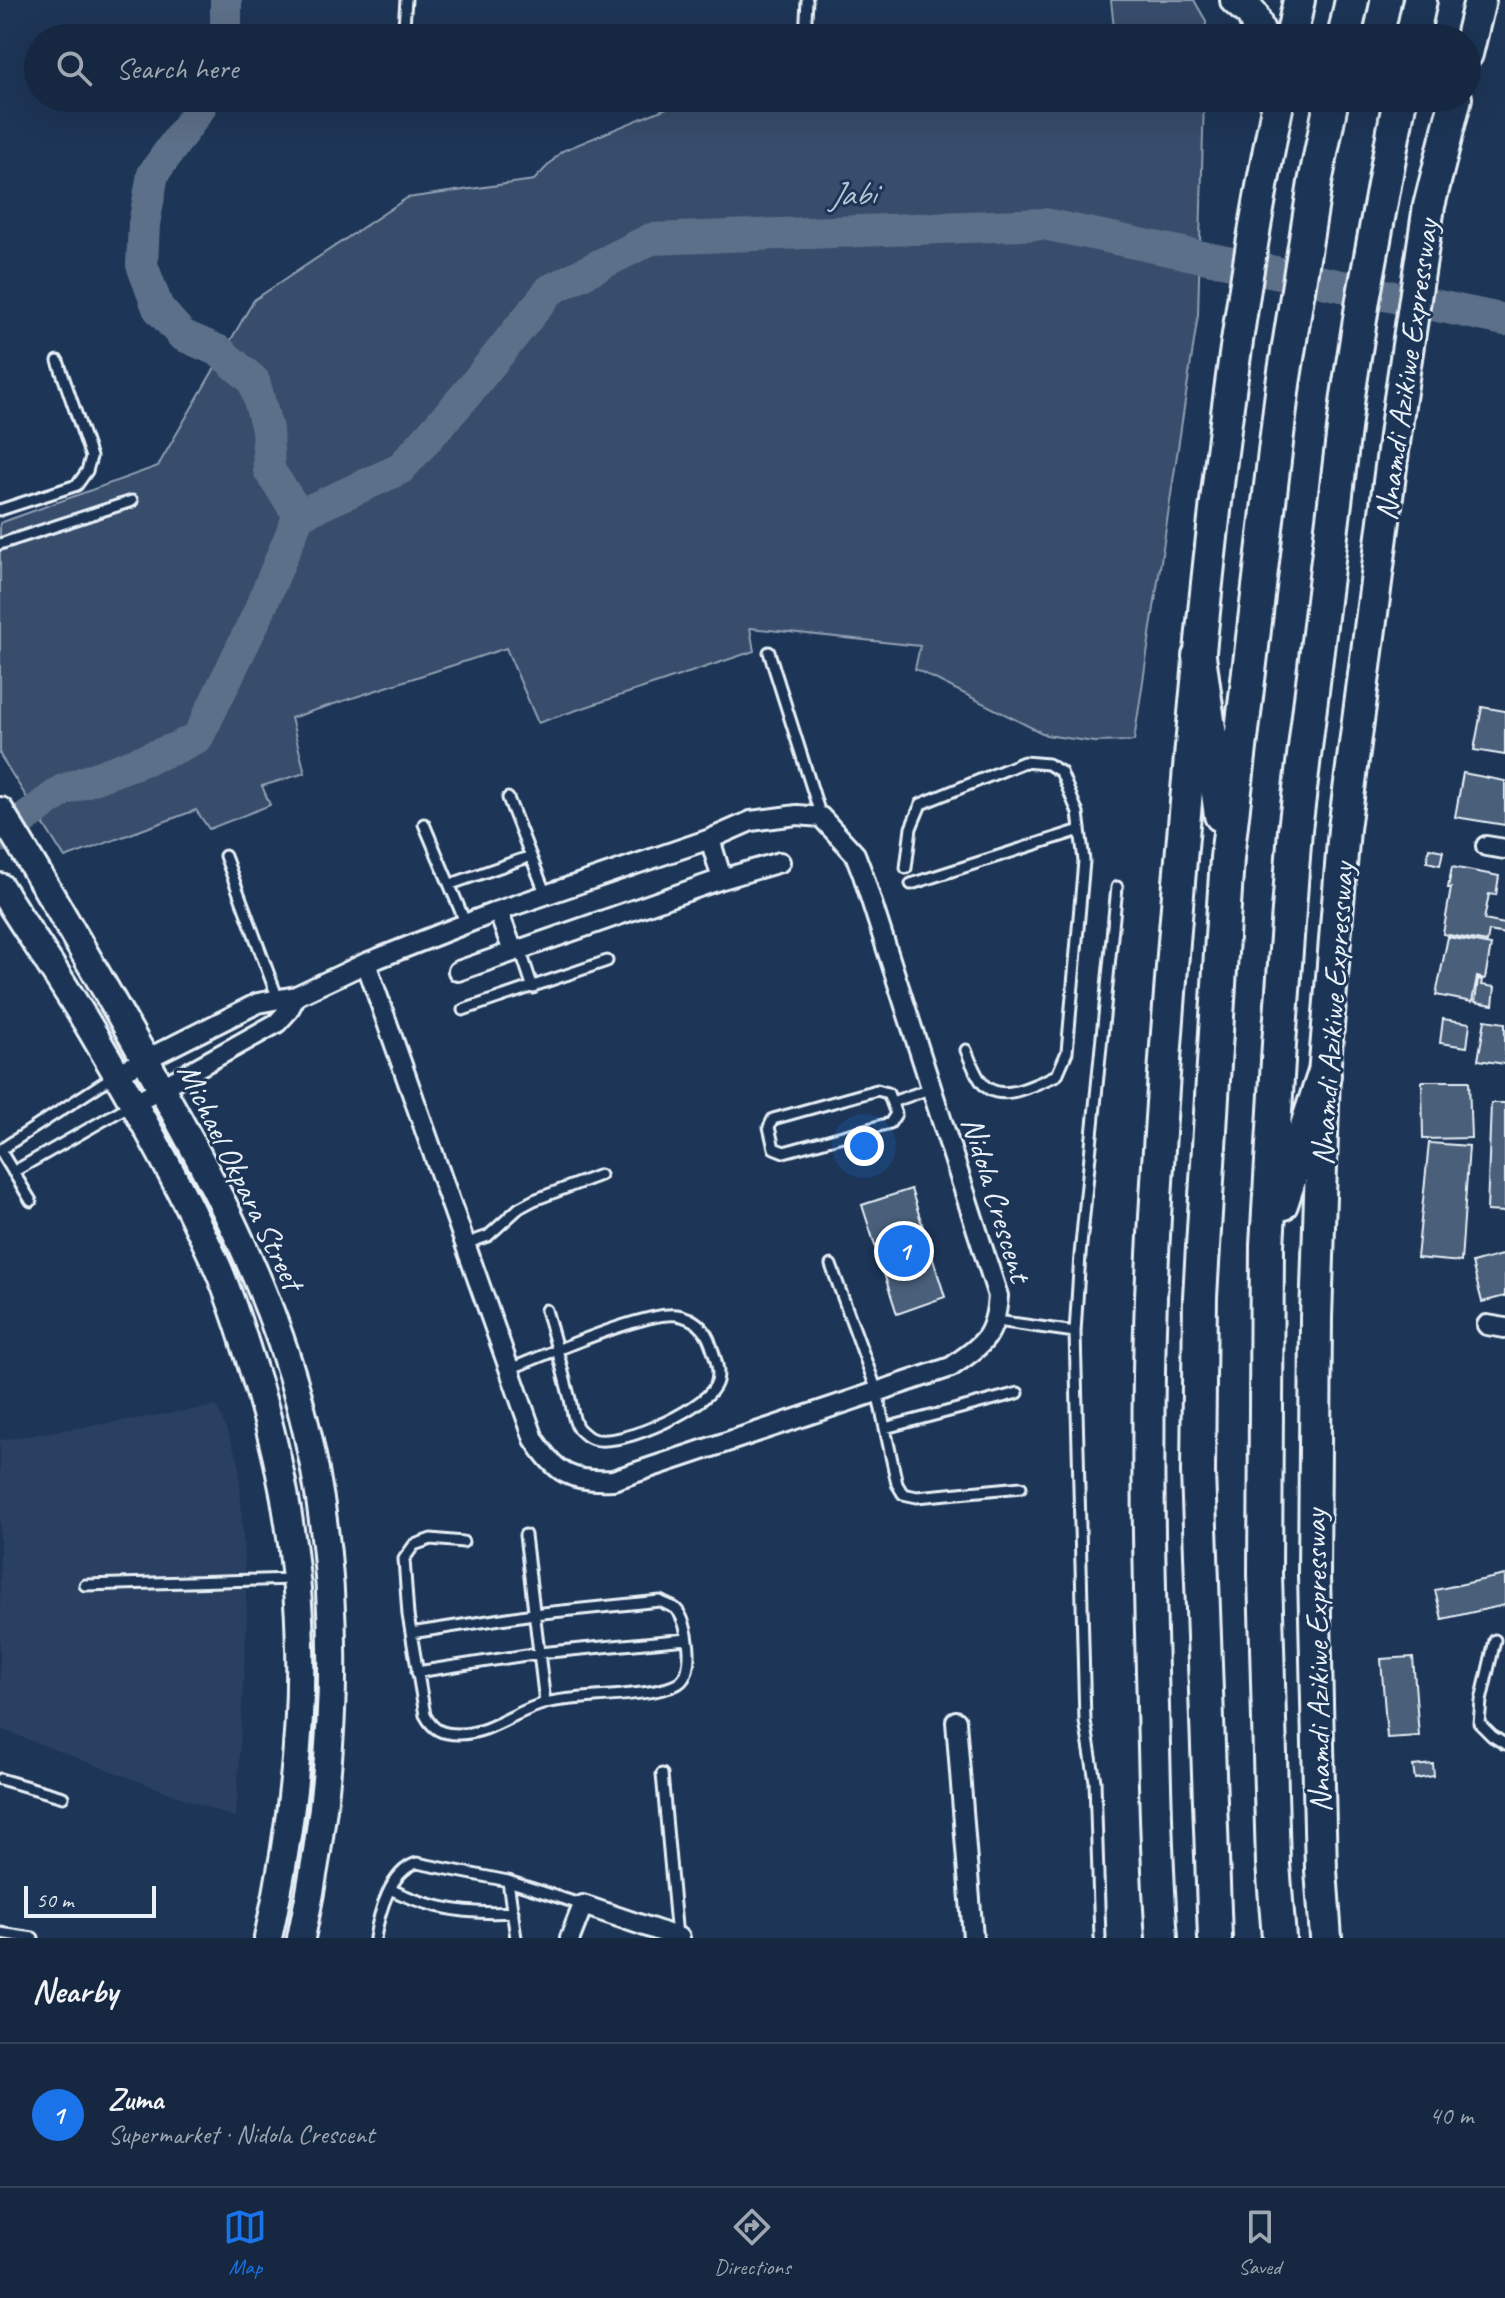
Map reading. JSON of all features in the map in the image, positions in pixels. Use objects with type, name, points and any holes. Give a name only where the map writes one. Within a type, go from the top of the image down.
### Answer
[{"type":"highway","points":[[1236,0],[1252,14],[1256,24]]},
{"type":"highway","points":[[1294,24],[1299,0]]},
{"type":"highway","points":[[1347,24],[1352,0]]},
{"type":"highway","points":[[1415,24],[1420,0]]},
{"type":"highway","points":[[1474,24],[1480,0]]},
{"type":"highway","points":[[1272,112],[1272,131]]},
{"type":"highway","points":[[1162,1938],[1150,1586],[1151,1302],[1166,1024],[1199,656],[1232,373],[1263,174],[1276,112]]},
{"type":"highway","points":[[1215,1938],[1210,1879],[1198,1472],[1200,1297],[1227,858],[1283,384],[1329,112]]},
{"type":"highway","name":"Nnamdi Azikiwe Expressway","points":[[1279,1938],[1273,1864],[1265,1574],[1267,1245],[1295,830],[1348,396],[1397,112]]},
{"type":"highway","name":"Nnamdi Azikiwe Expressway","points":[[1326,1938],[1321,1870],[1314,1575],[1316,1318],[1324,1075],[1344,829],[1399,405],[1429,206],[1452,112]]},
{"type":"highway","points":[[1199,656],[1227,858]]},
{"type":"highway","points":[[1267,1245],[1324,1075]]},
{"type":"main road","name":"Michael Okpara Street","points":[[0,811],[55,900],[162,1088],[234,1224],[260,1285],[300,1403],[324,1517],[334,1630],[329,1769],[313,1882],[301,1938]]},
{"type":"main road","name":"Michael Okpara Street","points":[[0,887],[97,1040],[187,1203],[234,1309],[268,1416],[282,1479],[297,1579],[302,1642],[293,1807],[268,1938]]},
{"type":"street","points":[[115,1075],[258,1003],[287,997],[498,911],[710,839],[751,821],[797,815],[821,817]]},
{"type":"street","name":"Nidola Crescent","points":[[366,963],[534,1439],[544,1455],[565,1475],[584,1481],[613,1480],[951,1367],[986,1342],[997,1321],[998,1296],[855,854],[821,817]]},
{"type":"street","points":[[710,839],[722,879]]},
{"type":"street","points":[[1486,846],[1505,849]]},
{"type":"street","points":[[458,971],[722,879],[780,862]]},
{"type":"street","points":[[498,911],[516,950]]},
{"type":"street","points":[[134,1103],[277,1023],[288,1011],[287,997]]},
{"type":"street","points":[[956,1721],[973,1938]]},
{"type":"street","points":[[570,1938],[583,1905],[678,1938]]},
{"type":"lane","points":[[404,24],[406,0]]},
{"type":"lane","points":[[806,24],[807,0]]},
{"type":"lane","points":[[0,510],[77,485],[87,471],[91,457],[58,361]]},
{"type":"lane","points":[[0,544],[132,501]]},
{"type":"lane","points":[[769,652],[821,817]]},
{"type":"lane","points":[[906,868],[911,828],[921,804],[1024,762],[1048,764],[1061,772],[1078,813],[1084,861],[1067,1052],[1057,1075],[1017,1091],[994,1092],[981,1083],[966,1050]]},
{"type":"lane","points":[[508,798],[546,895]]},
{"type":"lane","points":[[424,824],[466,924]]},
{"type":"lane","points":[[911,884],[1080,830]]},
{"type":"lane","points":[[225,856],[287,997]]},
{"type":"lane","points":[[451,884],[531,856]]},
{"type":"lane","points":[[1100,1938],[1095,1781],[1085,1721],[1075,1332],[1117,887]]},
{"type":"lane","points":[[516,950],[533,988]]},
{"type":"lane","points":[[463,1010],[607,961]]},
{"type":"lane","points":[[31,1201],[0,1150],[115,1075]]},
{"type":"lane","points":[[892,1102],[932,1088]]},
{"type":"lane","points":[[877,1090],[888,1093],[892,1102],[896,1114],[890,1123],[784,1152],[774,1148],[769,1127],[773,1119],[877,1090]]},
{"type":"lane","points":[[13,1172],[134,1103]]},
{"type":"lane","points":[[465,1244],[488,1236],[519,1208],[534,1200],[600,1175]]},
{"type":"lane","points":[[831,1265],[877,1391],[897,1484],[903,1494],[917,1497],[1021,1487]]},
{"type":"lane","points":[[509,1369],[558,1351],[648,1318],[676,1315],[694,1321],[707,1332],[718,1370],[717,1383],[709,1395],[692,1409],[618,1440],[600,1442],[590,1439],[577,1427],[558,1351],[546,1310]]},
{"type":"lane","points":[[997,1321],[1075,1332]]},
{"type":"lane","points":[[885,1428],[1018,1393]]},
{"type":"lane","points":[[525,1535],[545,1703]]},
{"type":"lane","points":[[411,1633],[533,1614],[660,1601],[675,1608],[684,1620],[690,1663],[684,1679],[676,1685],[655,1690],[545,1703],[496,1725],[463,1734],[432,1729],[425,1715],[417,1672],[411,1633],[404,1559],[414,1545],[431,1539],[463,1542]]},
{"type":"lane","points":[[85,1585],[297,1579]]},
{"type":"lane","points":[[417,1672],[539,1653],[687,1639]]},
{"type":"lane","points":[[1495,1640],[1479,1723],[1505,1744]]},
{"type":"lane","points":[[662,1774],[678,1938]]},
{"type":"lane","points":[[0,1779],[63,1797]]},
{"type":"lane","points":[[375,1938],[378,1919],[390,1889],[408,1866],[417,1863],[508,1881],[583,1905]]},
{"type":"lane","points":[[508,1881],[516,1938]]},
{"type":"lane","points":[[390,1889],[435,1907],[488,1914],[513,1912]]},
{"type":"lane","points":[[0,1933],[33,1938]]},
{"type":"shaded area","points":[[1111,0],[1194,0],[1206,21],[1206,24],[1114,24]]},
{"type":"shaded area","points":[[657,112],[1204,112],[1198,315],[1134,741],[1094,742],[1046,735],[915,669],[920,646],[750,628],[754,651],[538,723],[506,648],[291,718],[305,773],[262,786],[270,805],[209,829],[196,810],[65,858],[0,755],[0,523],[158,466],[254,300],[407,198],[534,180],[562,151]]},
{"type":"shaded area","points":[[217,1406],[239,1462],[247,1615],[236,1818],[0,1729],[0,1440]]},
{"type":"building","points":[[1482,707],[1505,711],[1505,755],[1474,750]]},
{"type":"building","points":[[1463,773],[1505,781],[1505,825],[1455,817]]},
{"type":"building","points":[[1429,848],[1443,851],[1440,865],[1427,862]]},
{"type":"building","points":[[1452,867],[1499,876],[1496,895],[1489,894],[1484,920],[1505,924],[1505,934],[1489,931],[1487,942],[1443,934]]},
{"type":"building","points":[[1448,937],[1491,945],[1485,979],[1477,977],[1472,1002],[1436,995]]},
{"type":"building","points":[[1478,979],[1482,980],[1481,985],[1495,987],[1493,1005],[1475,1002]]},
{"type":"building","points":[[1443,1019],[1470,1023],[1467,1047],[1440,1043]]},
{"type":"building","points":[[1485,1020],[1505,1023],[1505,1064],[1478,1060]]},
{"type":"building","points":[[1422,1081],[1469,1081],[1471,1138],[1423,1139]]},
{"type":"building","points":[[1491,1103],[1505,1103],[1505,1212],[1487,1211]]},
{"type":"building","points":[[1429,1143],[1469,1146],[1461,1262],[1417,1258]]},
{"type":"building","points":[[911,1189],[945,1297],[897,1314],[862,1205]]},
{"type":"building","points":[[1505,1254],[1505,1296],[1482,1302],[1472,1263]]},
{"type":"building","points":[[1505,1575],[1505,1605],[1442,1619],[1435,1590]]},
{"type":"building","points":[[1413,1657],[1419,1736],[1387,1738],[1381,1659]]},
{"type":"building","points":[[1433,1764],[1434,1776],[1415,1779],[1413,1766]]},
{"type":"waterway","points":[[226,0],[226,24]]},
{"type":"waterway","points":[[197,112],[153,174],[144,224],[142,265],[158,308],[182,335],[219,351],[254,381],[267,429],[269,470],[299,515]]},
{"type":"waterway","name":"Jabi","points":[[299,515],[400,469],[465,396],[550,290],[651,239],[1044,224],[1505,320]]},
{"type":"waterway","points":[[0,837],[63,790],[198,737],[257,616],[299,515]]},
{"type":"place","name":"Zuma","points":[[904,1251]]}]
